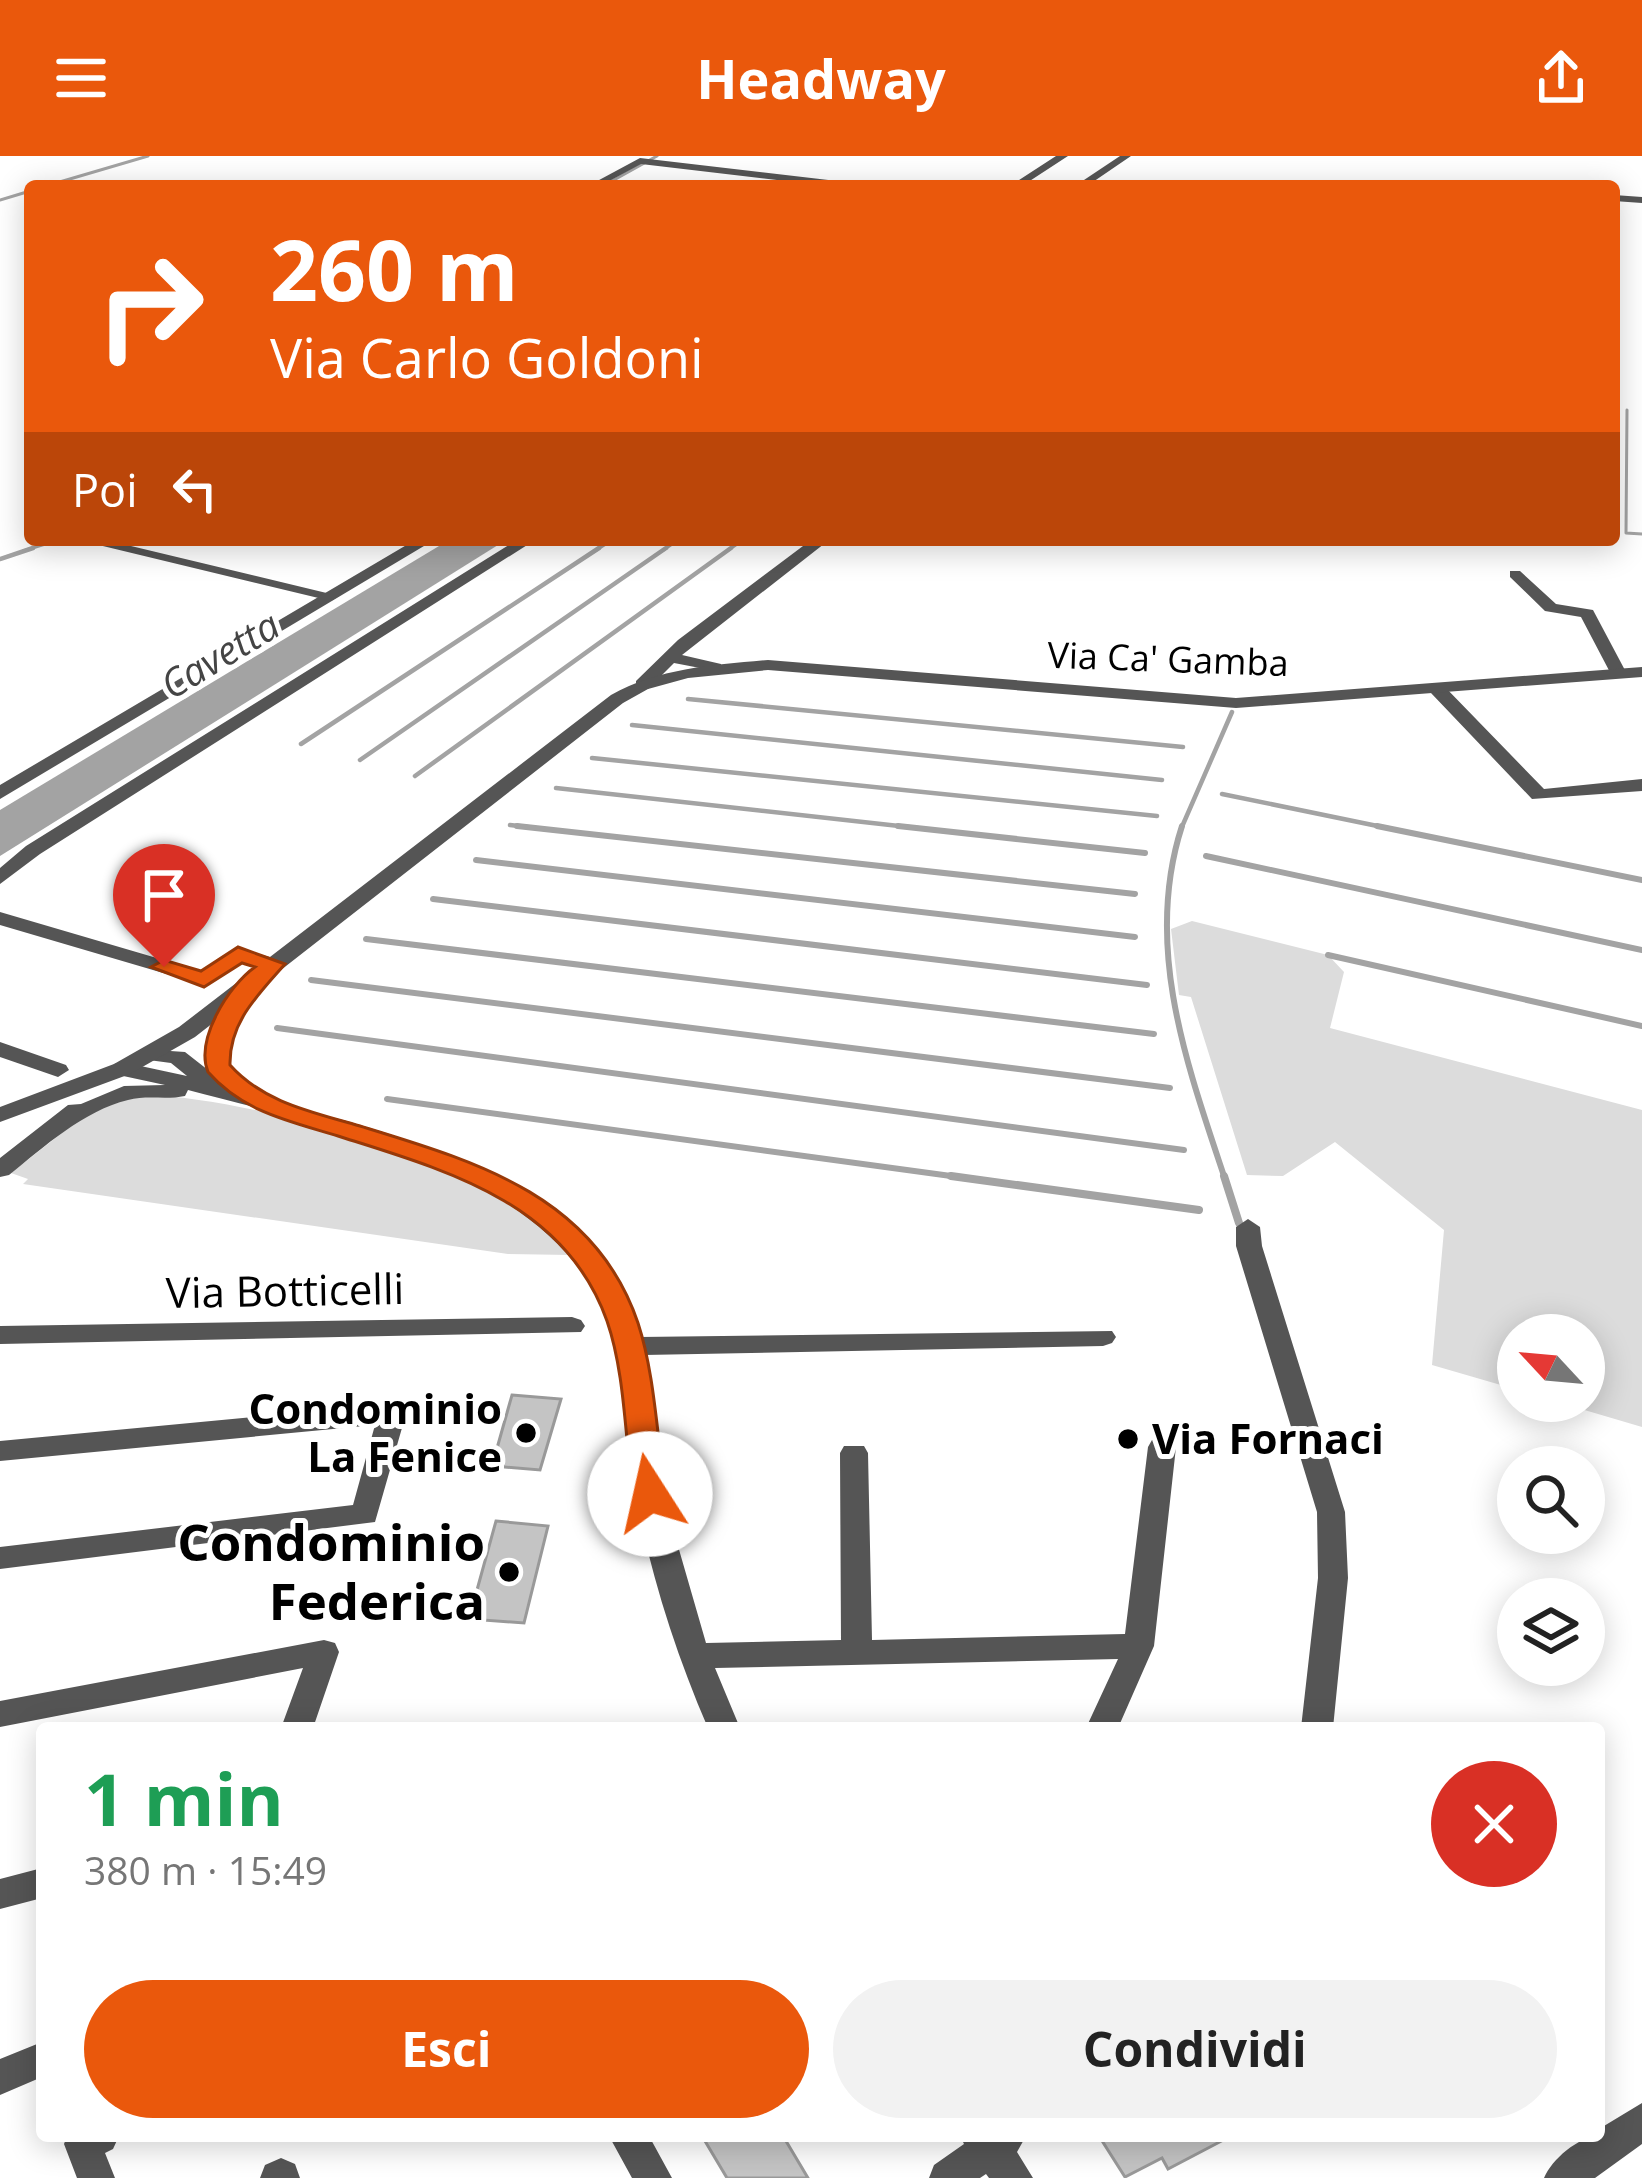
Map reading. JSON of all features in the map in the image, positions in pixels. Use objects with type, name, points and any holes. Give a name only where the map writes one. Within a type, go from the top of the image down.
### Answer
[{"type":"street","points":[[1025,180],[1063,156]]},
{"type":"street","points":[[1090,180],[1126,156]]},
{"type":"street","points":[[605,180],[646,160],[806,180]]},
{"type":"street","points":[[112,546],[332,596]]},
{"type":"street","points":[[0,793],[416,546]]},
{"type":"street","points":[[0,878],[33,850],[517,546]]},
{"type":"street","points":[[642,685],[669,657],[813,546]]},
{"type":"street","points":[[1515,574],[1551,608],[1587,613],[1619,674]]},
{"type":"street","name":"Via Ca' Gamba","points":[[669,657],[715,668]]},
{"type":"street","name":"Via Ca' Gamba","points":[[0,1115],[113,1073],[149,1054],[642,685],[715,668],[768,665],[1199,703],[1297,702],[1642,672]]},
{"type":"street","points":[[1437,689],[1539,796],[1642,785]]},
{"type":"street","points":[[0,918],[204,980],[238,954],[273,964]]},
{"type":"street","points":[[242,1098],[215,1054],[250,982]]},
{"type":"street","points":[[0,1049],[58,1070]]},
{"type":"street","points":[[149,1054],[177,1057],[242,1098]]},
{"type":"street","points":[[0,1170],[66,1120],[113,1073],[242,1098],[472,1169],[526,1199],[568,1235],[604,1282],[628,1346],[646,1476],[694,1656],[722,1722]]},
{"type":"street","points":[[66,1120],[108,1098],[140,1090],[242,1098]]},
{"type":"street","points":[[1248,1227],[1249,1246],[1331,1513],[1333,1578],[1318,1722]]},
{"type":"street","name":"Via Botticelli","points":[[0,1336],[572,1326]]},
{"type":"street","points":[[628,1346],[1103,1336]]},
{"type":"street","points":[[0,1451],[392,1414],[365,1514],[0,1558]]},
{"type":"street","points":[[1105,1722],[1139,1646],[1162,1448]]},
{"type":"street","points":[[854,1453],[856,1651]]},
{"type":"street","points":[[694,1656],[1139,1646]]},
{"type":"street","points":[[0,1714],[324,1652],[299,1722]]},
{"type":"street","points":[[0,1894],[36,1885]]},
{"type":"street","points":[[0,2077],[36,2062]]},
{"type":"street","points":[[1563,2178],[1642,2121]]},
{"type":"street","points":[[87,2142],[83,2144],[96,2178]]},
{"type":"street","points":[[631,2142],[652,2178]]},
{"type":"street","points":[[948,2178],[998,2150]]},
{"type":"shaded area","name":"Cavetta","points":[[439,546],[496,546],[0,856],[0,810]]},
{"type":"shaded area","points":[[1192,921],[1328,955],[1344,972],[1330,1028],[1642,1110],[1642,1427],[1605,1416],[1605,1314],[1497,1314],[1497,1384],[1432,1365],[1444,1230],[1335,1142],[1283,1176],[1247,1175],[1191,997],[1179,995],[1171,929]]},
{"type":"shaded area","points":[[144,1094],[252,1109],[372,1142],[485,1191],[533,1221],[571,1255],[508,1254],[23,1184],[28,1179],[11,1173],[90,1111]]},
{"type":"building","name":"Condominio La Fenice","points":[[512,1395],[561,1399],[540,1470],[492,1466]]},
{"type":"building","name":"Condominio Federica","points":[[496,1521],[548,1526],[524,1623],[469,1619]]},
{"type":"building","points":[[706,2142],[787,2142],[808,2178],[727,2178]]},
{"type":"building","points":[[1103,2142],[1220,2142],[1168,2169],[1162,2158],[1125,2177]]},
{"type":"waterway","points":[[66,180],[148,156]]},
{"type":"waterway","points":[[614,180],[657,156]]},
{"type":"waterway","points":[[0,200],[24,193]]},
{"type":"waterway","points":[[1627,410],[1626,533],[1642,534]]},
{"type":"waterway","points":[[23,551],[39,546]]},
{"type":"waterway","points":[[595,551],[603,546]]},
{"type":"waterway","points":[[662,551],[669,546]]},
{"type":"waterway","points":[[727,551],[734,546]]},
{"type":"waterway","points":[[0,559],[33,548]]},
{"type":"waterway","points":[[301,744],[599,548]]},
{"type":"waterway","points":[[360,760],[666,548]]},
{"type":"waterway","points":[[415,776],[731,548]]},
{"type":"waterway","points":[[688,699],[1183,747]]},
{"type":"waterway","points":[[1182,828],[1232,712]]},
{"type":"waterway","points":[[632,725],[1162,780]]},
{"type":"waterway","points":[[592,758],[1157,816]]},
{"type":"waterway","points":[[556,788],[926,829]]},
{"type":"waterway","points":[[1222,794],[1392,829]]},
{"type":"waterway","points":[[510,825],[540,829]]},
{"type":"waterway","points":[[517,826],[540,829]]},
{"type":"waterway","points":[[898,826],[1145,853]]},
{"type":"waterway","points":[[1377,826],[1642,880]]},
{"type":"waterway","points":[[1182,828],[1171,871],[1168,960],[1184,1049],[1225,1179]]},
{"type":"waterway","points":[[540,829],[1135,894]]},
{"type":"waterway","points":[[1206,856],[1642,950]]},
{"type":"waterway","points":[[476,860],[1135,937]]},
{"type":"waterway","points":[[433,899],[1147,985]]},
{"type":"waterway","points":[[366,939],[1154,1034]]},
{"type":"waterway","points":[[1328,955],[1642,1026]]},
{"type":"waterway","points":[[311,980],[1170,1088]]},
{"type":"waterway","points":[[277,1028],[1184,1150]]},
{"type":"waterway","points":[[387,1099],[973,1179]]},
{"type":"waterway","points":[[951,1176],[1199,1210]]},
{"type":"waterway","points":[[1224,1176],[1239,1223]]},
{"type":"place","name":"Condominio La Fenice","points":[[526,1433]]},
{"type":"place","name":"Via Fornaci","points":[[1128,1439]]},
{"type":"place","name":"Condominio Federica","points":[[509,1572]]},
{"type":"route","points":[[164,967],[204,980],[238,954],[273,964],[250,982],[217,1042],[217,1067],[227,1078],[261,1104],[472,1169],[526,1199],[568,1235],[604,1282],[623,1324],[650,1494]]}]
